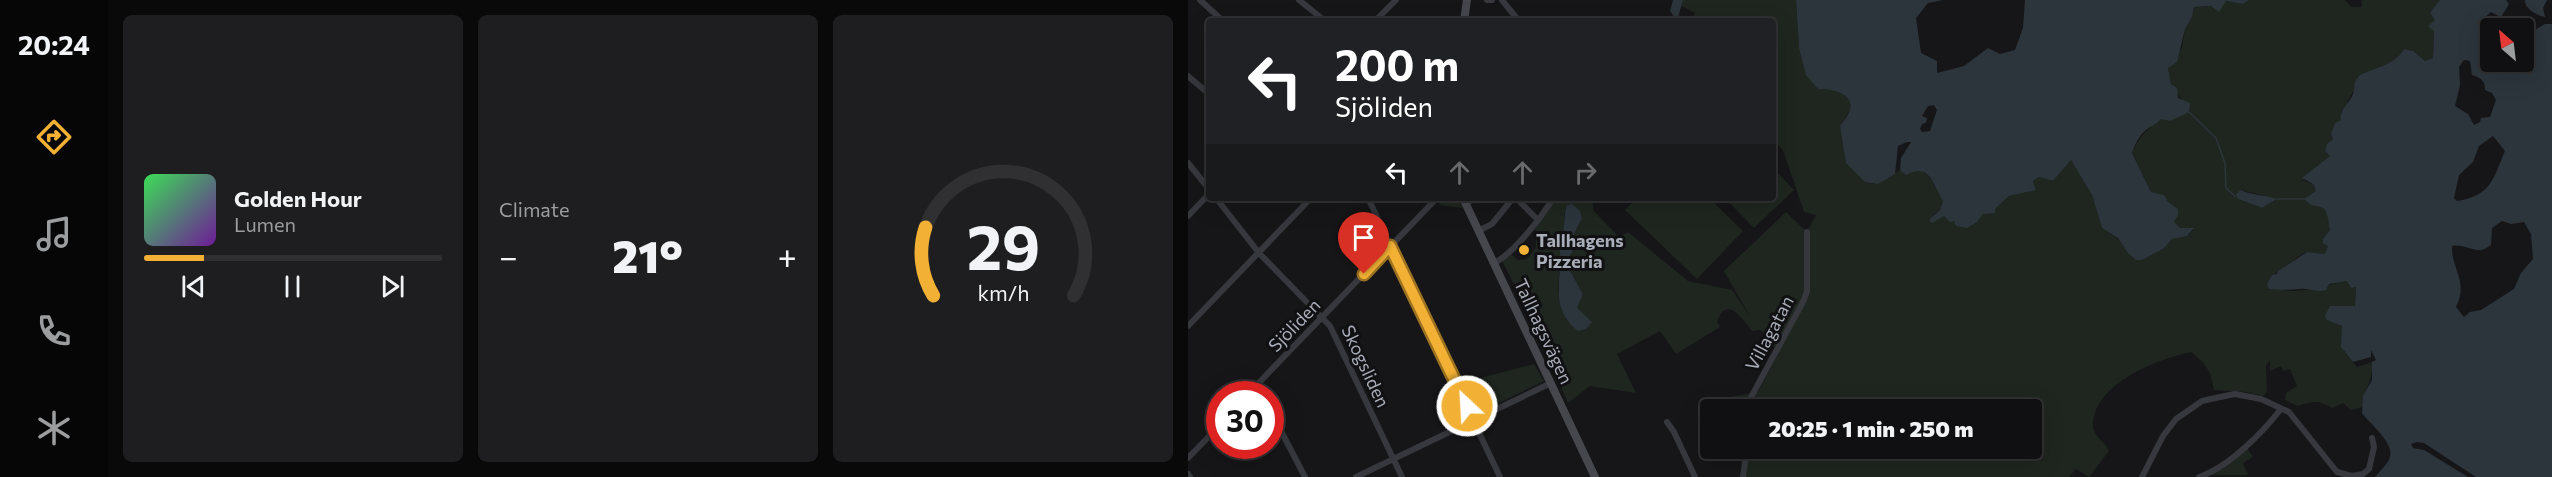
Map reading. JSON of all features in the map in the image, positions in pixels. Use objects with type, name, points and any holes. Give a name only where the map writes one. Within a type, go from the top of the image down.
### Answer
[{"type":"main road","points":[[1464,18],[1467,0]]},
{"type":"main road","name":"Tallhagsvägen","points":[[1464,201],[1595,477]]},
{"type":"street","points":[[1200,0],[1221,18]]},
{"type":"street","points":[[1299,0],[1321,18]]},
{"type":"street","points":[[1378,18],[1396,0]]},
{"type":"street","points":[[1487,0],[1492,0]]},
{"type":"street","points":[[1502,0],[1517,18]]},
{"type":"street","points":[[1188,76],[1206,91]]},
{"type":"street","points":[[1188,163],[1206,187]]},
{"type":"street","points":[[1188,216],[1206,195]]},
{"type":"street","name":"Skogsliden","points":[[1218,201],[1259,253],[1330,326],[1402,477]]},
{"type":"street","points":[[1188,326],[1308,201]]},
{"type":"street","points":[[1369,201],[1500,477]]},
{"type":"street","name":"Sjöliden","points":[[1260,381],[1434,201]]},
{"type":"street","points":[[1478,231],[1492,224],[1511,201]]},
{"type":"street","points":[[1517,201],[1538,220]]},
{"type":"street","points":[[1494,262],[1509,253],[1538,220],[1551,201]]},
{"type":"street","name":"Villagatan","points":[[1750,399],[1804,300],[1807,291],[1807,232]]},
{"type":"street","points":[[1356,477],[1551,383]]},
{"type":"street","points":[[2142,477],[2168,428],[2185,411],[2202,401],[2235,394],[2261,399],[2289,412],[2337,472],[2352,476],[2363,474],[2369,469],[2374,447],[2372,438]]},
{"type":"street","points":[[2199,477],[2223,465],[2247,445],[2281,409]]},
{"type":"street","points":[[1667,422],[1695,477]]},
{"type":"street","points":[[1284,437],[1305,477]]},
{"type":"street","points":[[1188,458],[1206,439]]},
{"type":"street","points":[[1743,477],[1745,459]]},
{"type":"shaded area","points":[[1673,0],[1683,0],[1678,18],[1672,18],[1670,11]]},
{"type":"shaded area","points":[[1683,0],[1796,0],[1799,48],[1829,88],[1842,92],[1850,101],[1850,110],[1840,126],[1843,141],[1865,182],[1878,184],[1900,170],[1904,172],[1922,170],[1943,200],[1940,210],[1933,215],[1971,224],[1983,214],[1995,209],[2009,196],[2036,190],[2033,181],[2039,177],[2053,181],[2071,159],[2092,195],[2102,228],[2117,238],[2132,256],[2142,260],[2172,238],[2187,236],[2194,229],[2179,228],[2174,222],[2178,209],[2151,192],[2132,153],[2143,134],[2160,119],[2189,111],[2171,84],[2168,68],[2182,48],[2185,29],[2192,17],[2194,7],[2211,6],[2226,1],[2243,4],[2249,0],[2345,0],[2351,7],[2361,7],[2362,0],[2440,0],[2434,31],[2433,58],[2425,62],[2404,49],[2387,65],[2376,71],[2364,73],[2341,113],[2341,120],[2335,123],[2331,134],[2333,139],[2327,144],[2325,151],[2330,156],[2303,180],[2313,184],[2316,191],[2307,203],[2322,207],[2326,210],[2330,220],[2325,254],[2307,252],[2302,254],[2271,277],[2269,283],[2277,288],[2296,291],[2347,281],[2351,287],[2356,287],[2355,306],[2337,306],[2329,320],[2342,326],[2343,350],[2357,367],[2372,362],[2363,407],[2351,410],[2343,403],[2332,408],[2315,402],[2298,406],[2285,400],[2286,393],[2297,386],[2290,369],[2283,371],[2281,366],[2270,371],[2270,360],[2266,366],[2267,392],[2263,396],[2246,392],[2214,390],[2207,368],[2191,352],[2162,360],[2130,375],[2105,396],[2097,409],[2093,428],[2109,451],[2089,477],[2076,469],[2069,477],[1745,477],[1748,459],[2042,459],[2042,399],[1724,399],[1758,392],[1777,356],[1773,343],[1760,330],[1752,331],[1739,315],[1730,309],[1721,314],[1717,322],[1720,327],[1676,354],[1660,331],[1617,354],[1636,393],[1590,386],[1568,403],[1532,319],[1501,259],[1509,253],[1518,260],[1527,259],[1536,247],[1535,229],[1554,201],[1592,201],[1594,211],[1619,237],[1628,232],[1688,281],[1732,290],[1751,318],[1724,271],[1786,212],[1807,232],[1816,215],[1804,212],[1783,150],[1776,143],[1776,18],[1694,18],[1695,13],[1680,5]],"holes":[[[2241,190],[2277,199],[2262,208],[2238,199]],[[1564,213],[1582,218],[1574,234],[1572,253],[1567,259],[1568,267],[1583,294],[1577,308],[1566,320],[1558,291],[1561,253],[1559,243],[1564,236]]]},
{"type":"shaded area","points":[[1796,0],[1943,0],[1928,3],[1916,18],[1921,53],[1937,61],[1937,73],[1964,66],[1988,48],[2000,54],[2015,50],[2023,28],[2025,0],[2249,0],[2243,4],[2226,1],[2219,12],[2211,6],[2194,7],[2192,17],[2185,29],[2177,62],[2168,68],[2171,84],[2177,88],[2178,98],[2190,103],[2189,112],[2170,121],[2161,119],[2143,133],[2134,147],[2132,153],[2151,192],[2164,195],[2168,202],[2178,209],[2174,222],[2180,228],[2194,228],[2187,236],[2172,239],[2164,248],[2142,260],[2136,260],[2118,238],[2102,228],[2092,195],[2071,160],[2053,181],[2039,177],[2033,181],[2036,190],[2009,196],[1995,209],[1995,213],[1983,214],[1977,222],[1967,228],[1956,226],[1954,221],[1950,222],[1944,216],[1932,223],[1929,220],[1940,210],[1943,201],[1933,182],[1925,173],[1920,171],[1906,175],[1900,170],[1901,158],[1911,142],[1898,146],[1895,174],[1878,184],[1865,182],[1846,163],[1840,126],[1849,111],[1848,99],[1845,95],[1829,89],[1818,89],[1806,75],[1799,48]],"holes":[[[1934,105],[1937,110],[1930,131],[1922,132],[1920,129],[1922,124],[1926,123],[1927,118],[1922,116],[1928,106]]]},
{"type":"shaded area","points":[[2440,0],[2506,0],[2509,4],[2501,17],[2491,12],[2484,18],[2480,18],[2480,72],[2534,72],[2534,30],[2545,24],[2552,24],[2552,477],[2375,477],[2390,457],[2385,439],[2362,413],[2363,396],[2372,380],[2372,362],[2376,360],[2371,350],[2371,357],[2353,362],[2341,347],[2342,326],[2327,320],[2325,316],[2330,306],[2355,306],[2356,287],[2351,288],[2347,281],[2329,284],[2326,290],[2319,291],[2269,289],[2267,284],[2272,275],[2277,274],[2278,271],[2307,252],[2325,254],[2328,246],[2323,243],[2323,239],[2330,230],[2326,212],[2304,199],[2316,191],[2313,184],[2302,178],[2330,156],[2325,151],[2327,144],[2333,139],[2331,134],[2335,123],[2341,120],[2343,109],[2352,97],[2355,82],[2360,75],[2390,63],[2404,49],[2413,51],[2425,61],[2433,58],[2434,31],[2428,26],[2435,20],[2430,13]],"holes":[[[2464,60],[2470,61],[2472,75],[2482,80],[2485,90],[2492,93],[2496,100],[2490,117],[2481,118],[2480,122],[2474,125],[2468,114],[2455,106],[2460,85],[2459,67]],[[2493,136],[2505,151],[2494,178],[2477,195],[2457,201],[2454,198],[2459,175],[2473,162],[2479,146]],[[2502,221],[2511,224],[2524,222],[2531,234],[2533,259],[2521,273],[2514,289],[2481,310],[2470,312],[2464,317],[2456,307],[2461,290],[2452,246],[2476,250],[2486,248],[2491,245],[2492,228]]]},
{"type":"shaded area","points":[[2525,0],[2547,0],[2543,8],[2545,17],[2529,9]]},
{"type":"shaded area","points":[[1776,171],[1794,190],[1754,228],[1728,201],[1776,201]]},
{"type":"shaded area","points":[[2241,190],[2277,199],[2262,208],[2238,199],[2236,194]]},
{"type":"shaded area","points":[[1442,201],[1460,201],[1463,208],[1439,205]]},
{"type":"shaded area","points":[[1634,201],[1712,201],[1743,231],[1697,279],[1625,210]]},
{"type":"shaded area","points":[[1572,204],[1580,211],[1582,218],[1574,234],[1572,253],[1567,259],[1568,267],[1583,294],[1577,308],[1592,322],[1586,329],[1578,331],[1562,311],[1559,290],[1559,243],[1563,234],[1567,205]]},
{"type":"shaded area","points":[[1534,364],[1544,381],[1476,414],[1461,383]]},
{"type":"shaded area","points":[[2247,448],[2253,457],[2243,463],[2248,475],[2210,475]]},
{"type":"pier","points":[[2424,443],[2476,477],[2468,477],[2424,450],[2413,448],[2411,444]]},
{"type":"waterway","points":[[2189,112],[2216,138],[2225,163],[2226,188],[2236,197]]},
{"type":"waterway","points":[[2277,199],[2304,199]]},
{"type":"place","name":"Tallhagens Pizzeria","points":[[1524,250]]},
{"type":"route","points":[[1364,274],[1390,246],[1467,406]]}]
